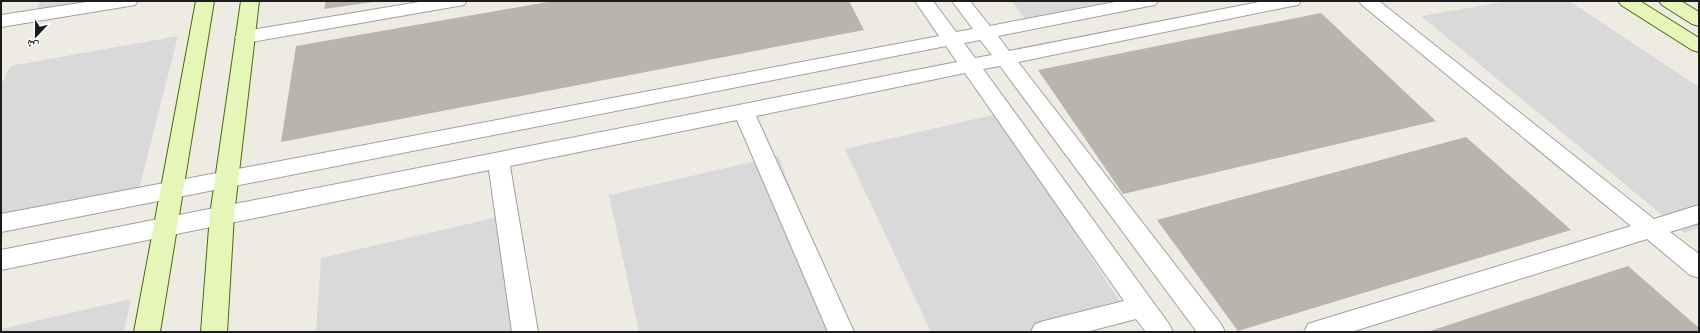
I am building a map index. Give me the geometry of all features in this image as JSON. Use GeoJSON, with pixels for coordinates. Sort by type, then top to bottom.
{"type":"FeatureCollection","features":[{"type":"Feature","properties":{"kind":"main road"},"geometry":{"type":"LineString","coordinates":[[147,332],[205,1]]}},
{"type":"Feature","properties":{"kind":"main road"},"geometry":{"type":"LineString","coordinates":[[214,332],[222,215],[250,1]]}},
{"type":"Feature","properties":{"kind":"main road"},"geometry":{"type":"LineString","coordinates":[[1627,1],[1699,46]]}},
{"type":"Feature","properties":{"kind":"main road"},"geometry":{"type":"LineString","coordinates":[[1668,1],[1699,20]]}},
{"type":"Feature","properties":{"kind":"street"},"geometry":{"type":"LineString","coordinates":[[1,21],[129,1]]}},
{"type":"Feature","properties":{"kind":"street"},"geometry":{"type":"LineString","coordinates":[[245,37],[458,1]]}},
{"type":"Feature","properties":{"kind":"street"},"geometry":{"type":"LineString","coordinates":[[924,1],[1160,332]]}},
{"type":"Feature","properties":{"kind":"street"},"geometry":{"type":"LineString","coordinates":[[961,1],[1212,332]]}},
{"type":"Feature","properties":{"kind":"street"},"geometry":{"type":"LineString","coordinates":[[1,223],[1149,1]]}},
{"type":"Feature","properties":{"kind":"street"},"geometry":{"type":"LineString","coordinates":[[1,260],[1292,1]]}},
{"type":"Feature","properties":{"kind":"street"},"geometry":{"type":"LineString","coordinates":[[1368,1],[1699,268]]}},
{"type":"Feature","properties":{"kind":"street"},"geometry":{"type":"LineString","coordinates":[[744,111],[841,332]]}},
{"type":"Feature","properties":{"kind":"street"},"geometry":{"type":"LineString","coordinates":[[498,160],[525,332]]}},
{"type":"Feature","properties":{"kind":"street"},"geometry":{"type":"LineString","coordinates":[[1317,332],[1699,214]]}},
{"type":"Feature","properties":{"kind":"street"},"geometry":{"type":"LineString","coordinates":[[1044,332],[1142,307]]}},
{"type":"Feature","properties":{"kind":"shaded area"},"geometry":{"type":"Polygon","coordinates":[[[40,1],[112,1],[34,14],[40,1]]]}},
{"type":"Feature","properties":{"kind":"shaded area"},"geometry":{"type":"Polygon","coordinates":[[[1012,1],[1126,1],[1026,20],[1012,1]]]}},
{"type":"Feature","properties":{"kind":"shaded area"},"geometry":{"type":"Polygon","coordinates":[[[1509,1],[1569,1],[1699,87],[1699,228],[1684,233],[1421,16],[1509,1]]]}},
{"type":"Feature","properties":{"kind":"shaded area"},"geometry":{"type":"Polygon","coordinates":[[[178,36],[135,205],[1,233],[1,86],[10,66],[178,36]]]}},
{"type":"Feature","properties":{"kind":"shaded area"},"geometry":{"type":"Polygon","coordinates":[[[997,114],[1132,320],[1089,332],[931,332],[845,149],[997,114]]]}},
{"type":"Feature","properties":{"kind":"shaded area"},"geometry":{"type":"Polygon","coordinates":[[[778,156],[848,332],[639,332],[609,195],[778,156]]]}},
{"type":"Feature","properties":{"kind":"shaded area"},"geometry":{"type":"Polygon","coordinates":[[[511,214],[524,332],[316,332],[321,258],[511,214]]]}},
{"type":"Feature","properties":{"kind":"shaded area"},"geometry":{"type":"Polygon","coordinates":[[[131,299],[124,332],[1,332],[1,329],[131,299]]]}},
{"type":"Feature","properties":{"kind":"building"},"geometry":{"type":"Polygon","coordinates":[[[326,1],[373,1],[373,2],[324,9],[326,1]]]}},
{"type":"Feature","properties":{"kind":"building"},"geometry":{"type":"Polygon","coordinates":[[[553,1],[849,1],[864,30],[281,142],[296,46],[553,1]]]}},
{"type":"Feature","properties":{"kind":"building"},"geometry":{"type":"Polygon","coordinates":[[[1321,13],[1436,121],[1123,194],[1038,70],[1321,13]]]}},
{"type":"Feature","properties":{"kind":"building"},"geometry":{"type":"Polygon","coordinates":[[[1466,137],[1571,230],[1238,331],[1157,220],[1466,137]]]}},
{"type":"Feature","properties":{"kind":"building"},"geometry":{"type":"Polygon","coordinates":[[[1628,266],[1699,328],[1699,332],[1427,332],[1628,266]]]}}]}
